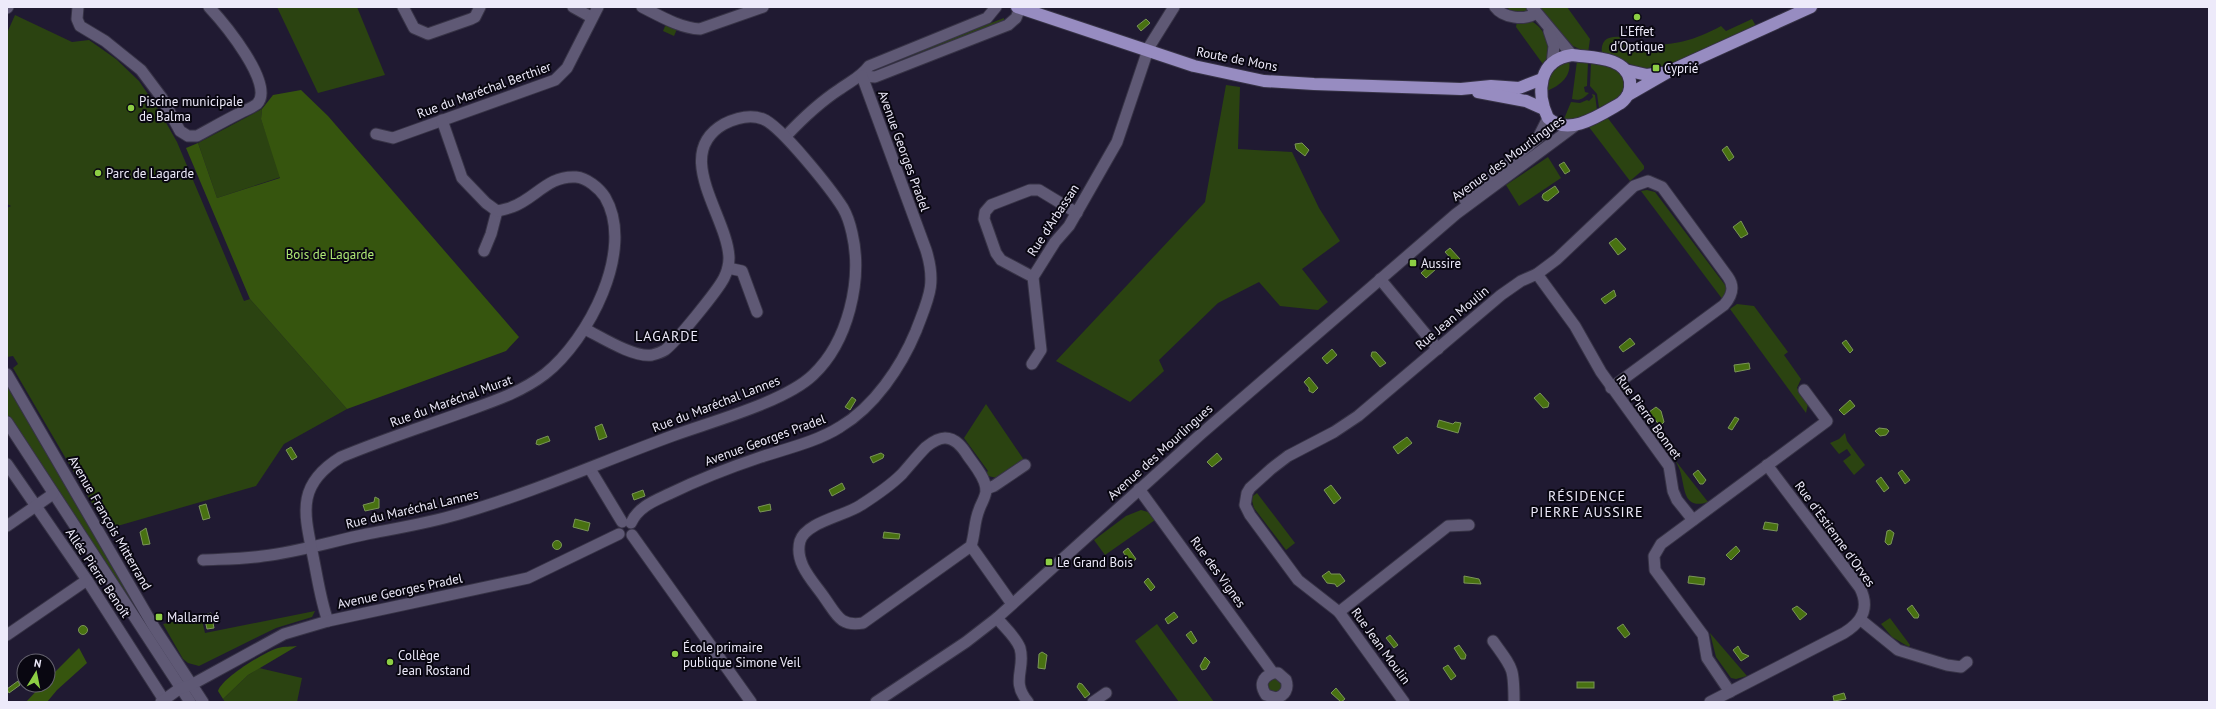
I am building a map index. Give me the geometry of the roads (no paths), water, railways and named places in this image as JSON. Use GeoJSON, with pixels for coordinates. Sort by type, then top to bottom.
{"type":"FeatureCollection","features":[{"type":"Feature","properties":{"kind":"main road"},"geometry":{"type":"LineString","coordinates":[[1668,72],[1647,75],[1625,70],[1615,62],[1572,55],[1560,58],[1552,64],[1542,79],[1540,93],[1546,113],[1558,124],[1576,125],[1616,106],[1628,95],[1668,72],[1811,7]]}},
{"type":"Feature","properties":{"kind":"main road","name":"Route de Mons"},"geometry":{"type":"LineString","coordinates":[[1018,8],[1147,51],[1217,72],[1264,80],[1314,84],[1461,89],[1491,86],[1519,88],[1542,79]]}},
{"type":"Feature","properties":{"kind":"main road"},"geometry":{"type":"LineString","coordinates":[[1625,70],[1630,82],[1628,95]]}},
{"type":"Feature","properties":{"kind":"main road","name":"Route de Mons"},"geometry":{"type":"LineString","coordinates":[[1461,89],[1526,101],[1546,113]]}},
{"type":"Feature","properties":{"kind":"street"},"geometry":{"type":"LineString","coordinates":[[78,7],[76,19],[80,26],[106,41],[141,70],[162,98],[180,131],[188,136],[197,136],[254,106],[261,97],[262,89],[257,76],[232,35],[209,7]]}},
{"type":"Feature","properties":{"kind":"street"},"geometry":{"type":"LineString","coordinates":[[403,7],[414,28],[428,34],[475,17],[480,7]]}},
{"type":"Feature","properties":{"kind":"street"},"geometry":{"type":"LineString","coordinates":[[573,7],[591,17]]}},
{"type":"Feature","properties":{"kind":"street","name":"Rue du Maréchal Berthier"},"geometry":{"type":"LineString","coordinates":[[376,134],[393,138],[555,80],[567,68],[591,17],[598,7]]}},
{"type":"Feature","properties":{"kind":"street"},"geometry":{"type":"LineString","coordinates":[[642,7],[690,29],[700,29],[763,7]]}},
{"type":"Feature","properties":{"kind":"street"},"geometry":{"type":"LineString","coordinates":[[786,136],[806,115],[839,89],[862,76],[869,66],[987,18],[996,7]]}},
{"type":"Feature","properties":{"kind":"street","name":"Rue d'Arbassan"},"geometry":{"type":"LineString","coordinates":[[1032,364],[1041,350],[1033,277],[1055,242],[1070,226],[1117,142],[1147,51],[1160,26],[1174,7]]}},
{"type":"Feature","properties":{"kind":"street"},"geometry":{"type":"LineString","coordinates":[[1495,7],[1504,15],[1512,17],[1532,15],[1534,10],[1572,55]]}},
{"type":"Feature","properties":{"kind":"street"},"geometry":{"type":"LineString","coordinates":[[862,76],[875,77],[1008,25],[1016,18],[1018,8]]}},
{"type":"Feature","properties":{"kind":"street"},"geometry":{"type":"LineString","coordinates":[[1547,27],[1554,46],[1552,64]]}},
{"type":"Feature","properties":{"kind":"street","name":"Avenue Georges Pradel"},"geometry":{"type":"LineString","coordinates":[[162,701],[179,689],[284,634],[328,621],[528,578],[619,534],[618,528],[627,523],[648,505],[688,485],[719,470],[821,436],[839,428],[854,418],[892,375],[911,343],[928,300],[932,281],[932,271],[926,250],[862,76]]}},
{"type":"Feature","properties":{"kind":"street","name":"Avenue des Mourlingues"},"geometry":{"type":"LineString","coordinates":[[1456,214],[1470,194],[1538,138],[1546,113]]}},
{"type":"Feature","properties":{"kind":"street","name":"Rue du Maréchal Lannes"},"geometry":{"type":"LineString","coordinates":[[203,560],[264,556],[456,515],[590,468],[790,392],[814,374],[828,357],[840,337],[850,306],[855,267],[853,235],[843,208],[786,136],[775,125],[762,119],[749,116],[737,118],[712,133],[706,143],[702,156],[702,170],[726,244],[728,268]]}},
{"type":"Feature","properties":{"kind":"street"},"geometry":{"type":"LineString","coordinates":[[442,120],[462,178],[486,203],[497,211],[491,234],[484,251]]}},
{"type":"Feature","properties":{"kind":"street","name":"Avenue des Mourlingues"},"geometry":{"type":"LineString","coordinates":[[876,702],[966,642],[997,618],[1139,489],[1456,214],[1576,125]]}},
{"type":"Feature","properties":{"kind":"street","name":"Rue du Maréchal Murat"},"geometry":{"type":"LineString","coordinates":[[328,621],[305,516],[309,491],[313,482],[330,464],[351,452],[509,396],[522,390],[552,368],[584,329],[610,274],[615,251],[616,227],[611,207],[601,191],[589,181],[577,177],[559,178],[513,207],[497,211]]}},
{"type":"Feature","properties":{"kind":"street","name":"Rue Jean Moulin"},"geometry":{"type":"LineString","coordinates":[[1404,702],[1339,612],[1305,586],[1291,572],[1250,515],[1245,505],[1247,493],[1250,488],[1288,456],[1334,432],[1358,416],[1501,295],[1521,281],[1537,274],[1558,259],[1634,186],[1648,181],[1662,187],[1728,277],[1731,282],[1732,294],[1724,304],[1612,388]]}},
{"type":"Feature","properties":{"kind":"street"},"geometry":{"type":"LineString","coordinates":[[1033,277],[1002,260],[996,253],[984,219],[984,212],[990,205],[1030,190],[1039,190],[1077,213]]}},
{"type":"Feature","properties":{"kind":"street"},"geometry":{"type":"LineString","coordinates":[[584,329],[634,352],[649,356],[658,353],[671,344],[717,289],[728,268],[742,271],[757,312]]}},
{"type":"Feature","properties":{"kind":"street","name":"Rue Pierre Bonnet"},"geometry":{"type":"LineString","coordinates":[[1537,274],[1575,326],[1612,388],[1669,466],[1673,491],[1677,500],[1693,520]]}},
{"type":"Feature","properties":{"kind":"street"},"geometry":{"type":"LineString","coordinates":[[1380,279],[1438,349]]}},
{"type":"Feature","properties":{"kind":"street","name":"Avenue François Mitterrand"},"geometry":{"type":"LineString","coordinates":[[7,374],[154,627],[202,702]]}},
{"type":"Feature","properties":{"kind":"street"},"geometry":{"type":"LineString","coordinates":[[1730,692],[1707,658],[1703,635],[1661,578],[1653,564],[1654,556],[1661,544],[1827,421],[1804,390]]}},
{"type":"Feature","properties":{"kind":"street"},"geometry":{"type":"LineString","coordinates":[[7,422],[179,689],[190,702]]}},
{"type":"Feature","properties":{"kind":"street"},"geometry":{"type":"LineString","coordinates":[[946,438],[955,441],[961,446],[980,473],[986,489],[978,512],[971,546],[863,623],[851,625],[843,621],[836,613],[811,579],[800,561],[798,550],[800,540],[805,532],[817,524],[840,516],[860,506],[879,493],[900,475],[927,447],[936,440],[946,438]]}},
{"type":"Feature","properties":{"kind":"street","name":"Allée Pierre Benoît"},"geometry":{"type":"LineString","coordinates":[[7,464],[87,580],[162,701]]}},
{"type":"Feature","properties":{"kind":"street"},"geometry":{"type":"LineString","coordinates":[[986,489],[994,486],[1025,465]]}},
{"type":"Feature","properties":{"kind":"street","name":"Rue d'Estienne d'Orves"},"geometry":{"type":"LineString","coordinates":[[1767,465],[1860,588],[1864,596],[1865,606],[1861,620]]}},
{"type":"Feature","properties":{"kind":"street"},"geometry":{"type":"LineString","coordinates":[[590,468],[627,523],[634,528],[632,535]]}},
{"type":"Feature","properties":{"kind":"street","name":"Rue des Vignes"},"geometry":{"type":"LineString","coordinates":[[1139,489],[1273,673],[1283,676],[1286,680],[1287,689],[1281,697],[1270,700],[1263,690],[1262,684],[1264,679],[1273,673]]}},
{"type":"Feature","properties":{"kind":"street"},"geometry":{"type":"LineString","coordinates":[[7,526],[53,494]]}},
{"type":"Feature","properties":{"kind":"street"},"geometry":{"type":"LineString","coordinates":[[1339,612],[1448,526],[1469,525]]}},
{"type":"Feature","properties":{"kind":"street"},"geometry":{"type":"LineString","coordinates":[[619,534],[626,537],[632,535]]}},
{"type":"Feature","properties":{"kind":"street"},"geometry":{"type":"LineString","coordinates":[[632,535],[750,701]]}},
{"type":"Feature","properties":{"kind":"street"},"geometry":{"type":"LineString","coordinates":[[971,546],[1012,604]]}},
{"type":"Feature","properties":{"kind":"street"},"geometry":{"type":"LineString","coordinates":[[7,635],[87,580]]}},
{"type":"Feature","properties":{"kind":"street"},"geometry":{"type":"LineString","coordinates":[[997,618],[1020,648],[1021,656],[1018,687],[1028,702]]}},
{"type":"Feature","properties":{"kind":"street"},"geometry":{"type":"LineString","coordinates":[[1710,702],[1844,633],[1861,620],[1883,639],[1905,653],[1956,667],[1967,662]]}},
{"type":"Feature","properties":{"kind":"street"},"geometry":{"type":"LineString","coordinates":[[1494,641],[1511,666],[1514,676],[1514,702]]}},
{"type":"Feature","properties":{"kind":"street"},"geometry":{"type":"LineString","coordinates":[[1094,702],[1106,693]]}},
{"type":"Feature","properties":{"kind":"place","name":"L'Effet d'Optique"},"geometry":{"type":"Point","coordinates":[1637,17]}},
{"type":"Feature","properties":{"kind":"place","name":"Cyprié"},"geometry":{"type":"Point","coordinates":[1656,68]}},
{"type":"Feature","properties":{"kind":"place","name":"Piscine municipale de Balma"},"geometry":{"type":"Point","coordinates":[131,108]}},
{"type":"Feature","properties":{"kind":"place","name":"Parc de Lagarde"},"geometry":{"type":"Point","coordinates":[98,173]}},
{"type":"Feature","properties":{"kind":"place","name":"Aussire"},"geometry":{"type":"Point","coordinates":[1413,263]}},
{"type":"Feature","properties":{"kind":"place","name":"Le Grand Bois"},"geometry":{"type":"Point","coordinates":[1049,562]}},
{"type":"Feature","properties":{"kind":"place","name":"Mallarmé"},"geometry":{"type":"Point","coordinates":[159,617]}},
{"type":"Feature","properties":{"kind":"place","name":"École primaire publique Simone Veil"},"geometry":{"type":"Point","coordinates":[675,654]}},
{"type":"Feature","properties":{"kind":"place","name":"Collège Jean Rostand"},"geometry":{"type":"Point","coordinates":[390,662]}},
{"type":"Feature","properties":{"kind":"district","name":"LAGARDE"},"geometry":{"type":"Point","coordinates":[667,336]}},
{"type":"Feature","properties":{"kind":"district","name":"RÉSIDENCE PIERRE AUSSIRE"},"geometry":{"type":"Point","coordinates":[1587,504]}},
{"type":"Feature","properties":{"kind":"park label","name":"Bois de Lagarde"},"geometry":{"type":"Point","coordinates":[330,254]}}]}
